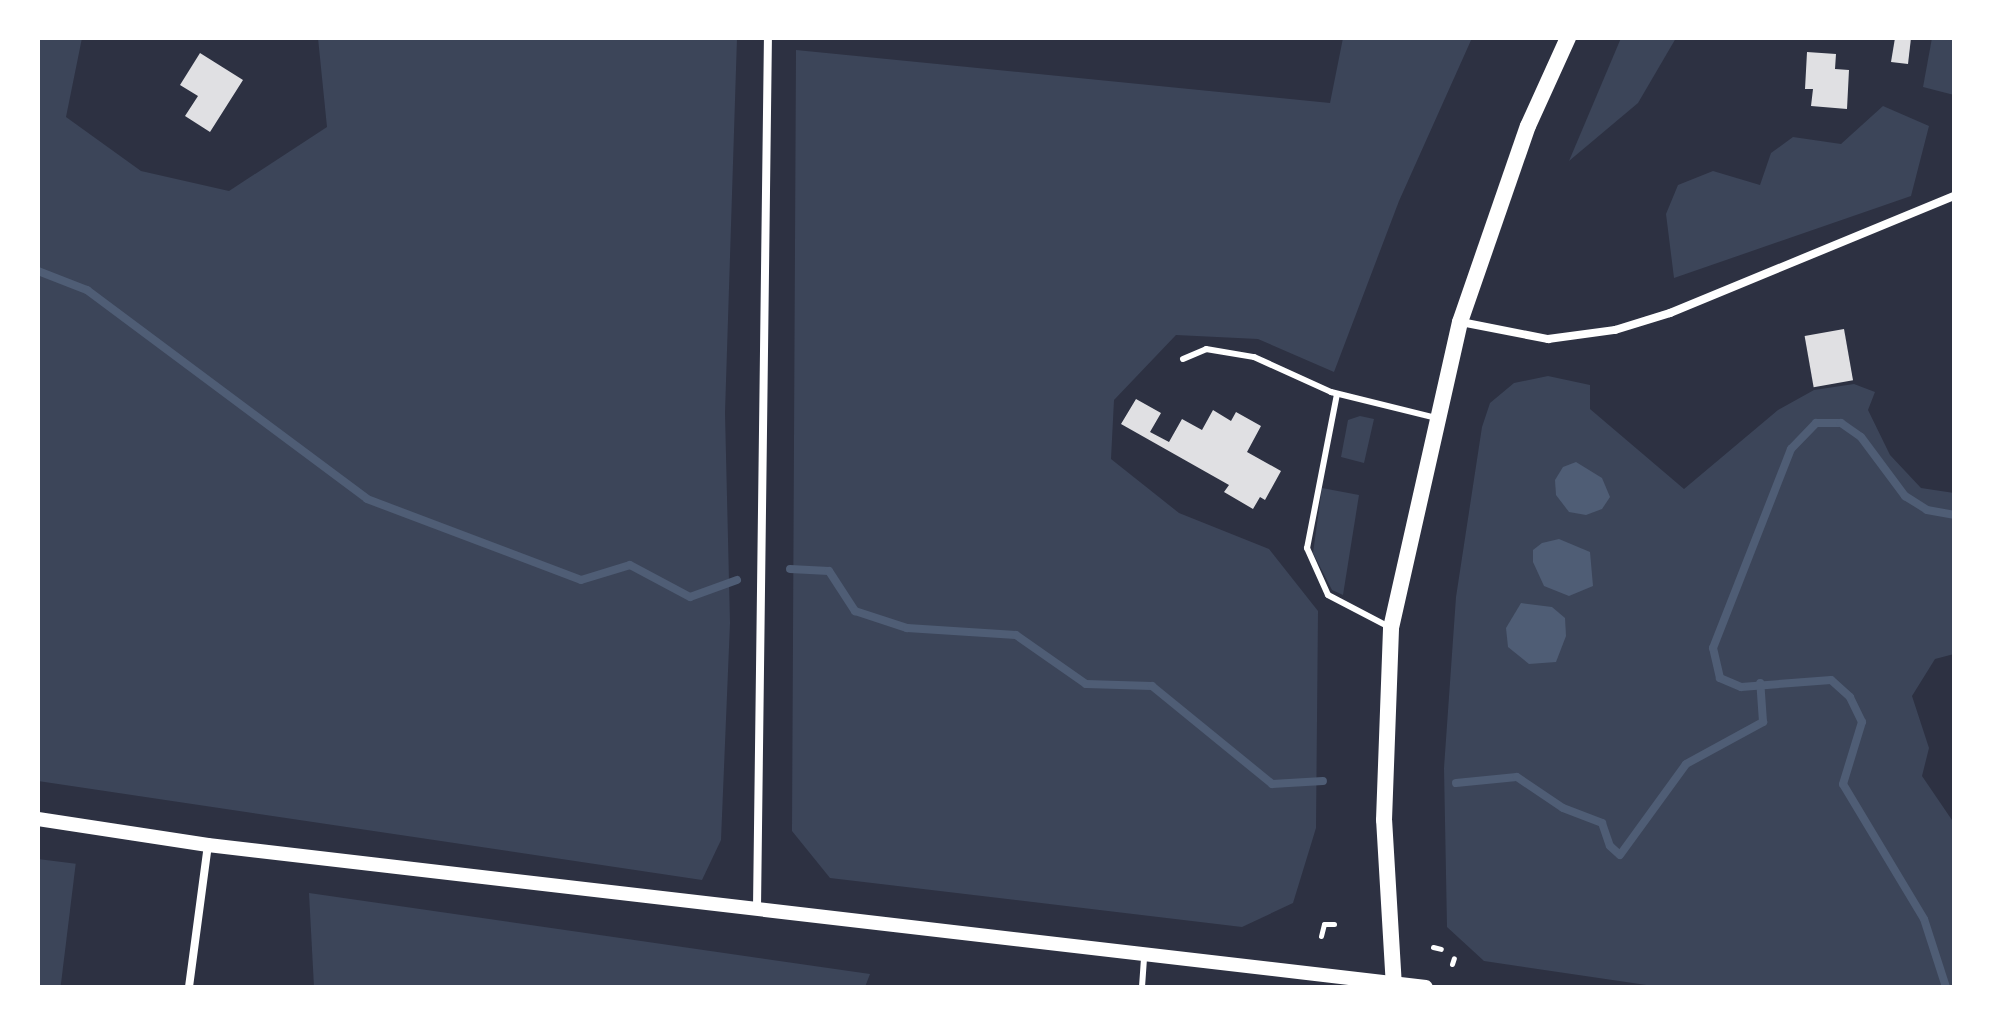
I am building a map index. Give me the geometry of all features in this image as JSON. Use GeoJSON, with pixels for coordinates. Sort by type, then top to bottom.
{"type":"FeatureCollection","features":[{"type":"Feature","properties":{"kind":"main road"},"geometry":{"type":"LineString","coordinates":[[1394,985],[1384,820],[1391,628],[1460,322],[1528,126],[1568,38]]}},
{"type":"Feature","properties":{"kind":"street"},"geometry":{"type":"LineString","coordinates":[[757,908],[768,38]]}},
{"type":"Feature","properties":{"kind":"street"},"geometry":{"type":"LineString","coordinates":[[1460,322],[1548,339],[1615,330],[1670,313],[1954,196]]}},
{"type":"Feature","properties":{"kind":"street"},"geometry":{"type":"LineString","coordinates":[[38,819],[208,845],[1426,987]]}},
{"type":"Feature","properties":{"kind":"street"},"geometry":{"type":"LineString","coordinates":[[189,987],[203,905],[208,845]]}},
{"type":"Feature","properties":{"kind":"lane"},"geometry":{"type":"LineString","coordinates":[[1183,359],[1206,349],[1254,357],[1337,394],[1436,418]]}},
{"type":"Feature","properties":{"kind":"lane"},"geometry":{"type":"LineString","coordinates":[[1337,394],[1307,548],[1328,595],[1391,628]]}},
{"type":"Feature","properties":{"kind":"lane"},"geometry":{"type":"LineString","coordinates":[[1142,987],[1144,955]]}},
{"type":"Feature","properties":{"kind":"path"},"geometry":{"type":"LineString","coordinates":[[1321,936],[1324,924],[1334,924]]}},
{"type":"Feature","properties":{"kind":"path"},"geometry":{"type":"LineString","coordinates":[[1433,947],[1441,949]]}},
{"type":"Feature","properties":{"kind":"shaded area"},"geometry":{"type":"Polygon","coordinates":[[[38,38],[82,38],[66,117],[141,171],[229,191],[327,127],[318,38],[737,38],[725,413],[730,623],[721,840],[702,880],[38,781],[38,38]]]}},
{"type":"Feature","properties":{"kind":"shaded area"},"geometry":{"type":"Polygon","coordinates":[[[1343,38],[1472,38],[1399,201],[1334,372],[1258,339],[1176,335],[1114,400],[1111,459],[1179,513],[1269,549],[1318,611],[1316,828],[1293,903],[1242,927],[830,878],[792,831],[796,50],[1330,103],[1343,38]]]}},
{"type":"Feature","properties":{"kind":"shaded area"},"geometry":{"type":"Polygon","coordinates":[[[1621,38],[1676,38],[1638,103],[1569,161],[1621,38]]]}},
{"type":"Feature","properties":{"kind":"shaded area"},"geometry":{"type":"Polygon","coordinates":[[[1932,38],[1954,38],[1954,95],[1923,87],[1932,38]]]}},
{"type":"Feature","properties":{"kind":"shaded area"},"geometry":{"type":"Polygon","coordinates":[[[1883,106],[1929,126],[1911,196],[1674,278],[1666,214],[1678,185],[1713,171],[1760,185],[1771,153],[1793,137],[1841,144],[1883,106]]]}},
{"type":"Feature","properties":{"kind":"shaded area"},"geometry":{"type":"Polygon","coordinates":[[[1548,376],[1590,385],[1590,409],[1684,489],[1778,410],[1814,390],[1854,384],[1875,392],[1868,410],[1890,455],[1921,488],[1954,493],[1954,654],[1935,659],[1912,696],[1929,748],[1922,776],[1954,823],[1954,987],[1660,987],[1484,961],[1447,927],[1444,768],[1456,597],[1482,427],[1490,403],[1514,383],[1548,376]]]}},
{"type":"Feature","properties":{"kind":"shaded area"},"geometry":{"type":"Polygon","coordinates":[[[1360,416],[1374,419],[1364,463],[1341,457],[1348,420],[1360,416]]]}},
{"type":"Feature","properties":{"kind":"shaded area"},"geometry":{"type":"Polygon","coordinates":[[[1576,462],[1602,478],[1610,497],[1602,509],[1586,515],[1569,512],[1556,495],[1555,480],[1563,467],[1576,462]]]}},
{"type":"Feature","properties":{"kind":"shaded area"},"geometry":{"type":"Polygon","coordinates":[[[1322,488],[1359,495],[1343,595],[1332,590],[1313,553],[1322,488]]]}},
{"type":"Feature","properties":{"kind":"shaded area"},"geometry":{"type":"Polygon","coordinates":[[[1559,539],[1590,552],[1593,586],[1569,596],[1544,586],[1533,562],[1533,550],[1542,543],[1559,539]]]}},
{"type":"Feature","properties":{"kind":"shaded area"},"geometry":{"type":"Polygon","coordinates":[[[1521,603],[1552,607],[1565,618],[1566,636],[1556,662],[1529,664],[1508,647],[1506,628],[1521,603]]]}},
{"type":"Feature","properties":{"kind":"shaded area"},"geometry":{"type":"Polygon","coordinates":[[[38,859],[76,864],[61,987],[38,987],[38,859]]]}},
{"type":"Feature","properties":{"kind":"shaded area"},"geometry":{"type":"Polygon","coordinates":[[[309,893],[870,974],[865,987],[314,987],[309,893]]]}},
{"type":"Feature","properties":{"kind":"building"},"geometry":{"type":"Polygon","coordinates":[[[1895,38],[1911,38],[1908,64],[1891,62],[1895,38]]]}},
{"type":"Feature","properties":{"kind":"building"},"geometry":{"type":"Polygon","coordinates":[[[1807,52],[1836,54],[1835,69],[1849,70],[1847,109],[1811,106],[1813,89],[1805,89],[1807,52]]]}},
{"type":"Feature","properties":{"kind":"building"},"geometry":{"type":"Polygon","coordinates":[[[200,53],[243,80],[210,132],[185,116],[198,96],[180,85],[200,53]]]}},
{"type":"Feature","properties":{"kind":"building"},"geometry":{"type":"Polygon","coordinates":[[[1844,329],[1853,380],[1814,387],[1805,336],[1844,329]]]}},
{"type":"Feature","properties":{"kind":"building"},"geometry":{"type":"Polygon","coordinates":[[[1136,399],[1161,413],[1150,432],[1169,442],[1182,419],[1202,430],[1213,410],[1231,421],[1236,412],[1261,426],[1247,452],[1281,471],[1265,500],[1260,497],[1253,509],[1224,492],[1229,485],[1121,424],[1136,399]]]}},
{"type":"Feature","properties":{"kind":"waterway"},"geometry":{"type":"LineString","coordinates":[[38,271],[87,290],[367,499],[581,580],[630,565],[690,597],[737,580]]}},
{"type":"Feature","properties":{"kind":"waterway"},"geometry":{"type":"LineString","coordinates":[[1946,987],[1924,919],[1843,784],[1862,722],[1850,697],[1831,680],[1741,687],[1720,678],[1713,648],[1791,449],[1816,423],[1841,423],[1861,437],[1905,496],[1927,510],[1954,515]]}},
{"type":"Feature","properties":{"kind":"waterway"},"geometry":{"type":"LineString","coordinates":[[790,569],[829,571],[855,611],[907,628],[1016,635],[1086,684],[1152,686],[1272,784],[1323,781]]}},
{"type":"Feature","properties":{"kind":"waterway"},"geometry":{"type":"LineString","coordinates":[[1456,783],[1517,777],[1563,808],[1602,823],[1610,846],[1620,855],[1686,764],[1763,722],[1760,683]]}}]}
